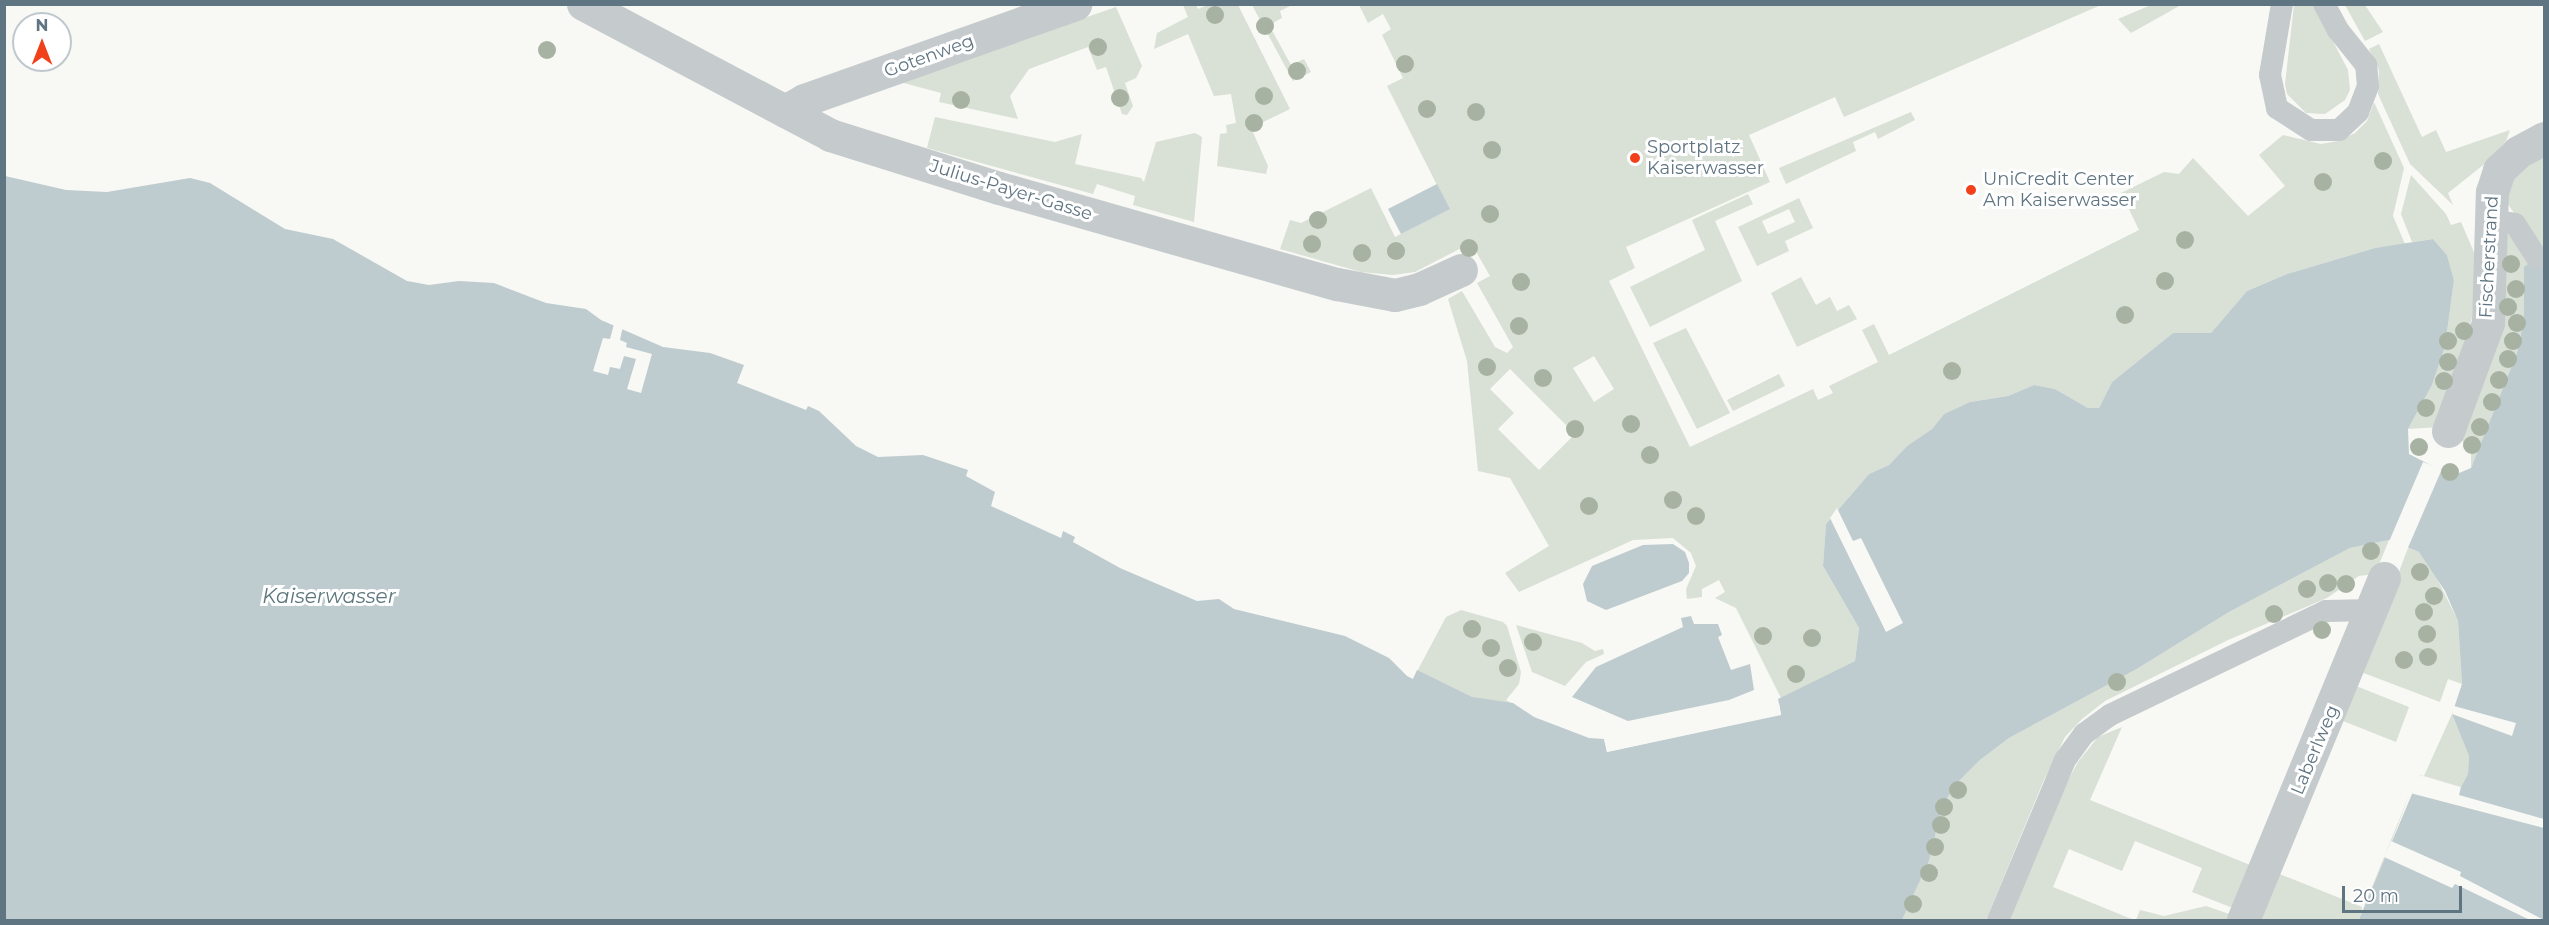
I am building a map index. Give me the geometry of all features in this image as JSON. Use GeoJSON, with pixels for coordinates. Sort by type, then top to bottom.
{"type":"FeatureCollection","features":[{"type":"Feature","properties":{"kind":"street","name":"Julius-Payer-Gasse"},"geometry":{"type":"LineString","coordinates":[[583,4],[830,135],[1337,284],[1395,295],[1419,290],[1461,270]]}},
{"type":"Feature","properties":{"kind":"street","name":"Gotenweg"},"geometry":{"type":"LineString","coordinates":[[785,111],[804,100],[1075,4]]}},
{"type":"Feature","properties":{"kind":"street","name":"Fischerstrand"},"geometry":{"type":"LineString","coordinates":[[2448,431],[2488,323],[2492,192],[2499,170],[2518,152],[2544,138]]}},
{"type":"Feature","properties":{"kind":"street","name":"Laberlweg"},"geometry":{"type":"LineString","coordinates":[[2243,921],[2374,610],[2384,578]]}},
{"type":"Feature","properties":{"kind":"lane"},"geometry":{"type":"LineString","coordinates":[[2282,4],[2270,75],[2277,108],[2312,130],[2339,130],[2358,112],[2368,86],[2366,65],[2338,30],[2324,4]]}},
{"type":"Feature","properties":{"kind":"lane"},"geometry":{"type":"LineString","coordinates":[[2491,220],[2515,224],[2536,258]]}},
{"type":"Feature","properties":{"kind":"lane"},"geometry":{"type":"LineString","coordinates":[[1998,921],[2065,760],[2084,734],[2110,716],[2326,611],[2374,610]]}},
{"type":"Feature","properties":{"kind":"shaded area"},"geometry":{"type":"Polygon","coordinates":[[[1183,5],[1196,5],[1198,9],[1208,5],[1238,5],[1290,109],[1251,128],[1268,166],[1266,174],[1217,166],[1220,134],[1227,133],[1226,125],[1236,123],[1231,94],[1214,96],[1188,34],[1154,49],[1157,33],[1188,17],[1183,5]]]}},
{"type":"Feature","properties":{"kind":"shaded area"},"geometry":{"type":"Polygon","coordinates":[[[1252,5],[1292,5],[1280,11],[1282,18],[1269,25],[1291,65],[1304,59],[1311,72],[1293,81],[1252,5]]]}},
{"type":"Feature","properties":{"kind":"shaded area"},"geometry":{"type":"Polygon","coordinates":[[[1359,5],[2101,5],[1844,117],[1835,97],[1749,135],[1770,182],[1626,247],[1635,268],[1609,281],[1690,447],[1813,389],[1818,400],[1833,393],[1829,386],[1878,362],[1862,330],[1874,324],[1889,355],[2139,230],[2121,193],[2164,172],[2179,174],[2193,158],[2248,216],[2285,186],[2259,155],[2283,135],[2321,144],[2338,141],[2355,133],[2367,121],[2374,102],[2404,168],[2393,216],[2405,244],[2375,248],[2287,274],[2247,291],[2211,333],[2173,333],[2112,382],[2099,408],[2088,408],[2055,389],[2034,385],[2008,396],[1970,402],[1944,414],[1932,429],[1907,446],[1889,465],[1869,474],[1826,524],[1823,566],[1859,628],[1855,661],[1781,698],[1736,608],[1715,598],[1725,592],[1719,580],[1702,589],[1702,597],[1687,599],[1686,589],[1696,566],[1691,553],[1673,538],[1633,540],[1519,592],[1505,573],[1549,546],[1510,478],[1478,471],[1467,361],[1448,299],[1462,291],[1495,347],[1507,353],[1513,347],[1477,283],[1490,276],[1471,243],[1415,272],[1393,275],[1361,272],[1280,249],[1290,220],[1301,223],[1371,188],[1395,237],[1449,209],[1387,86],[1403,78],[1382,35],[1391,29],[1383,14],[1368,23],[1359,5]],[[1594,356],[1573,368],[1594,402],[1614,389],[1594,356]],[[1510,369],[1490,389],[1514,413],[1498,429],[1539,470],[1575,434],[1510,369]]]}},
{"type":"Feature","properties":{"kind":"shaded area"},"geometry":{"type":"Polygon","coordinates":[[[2151,5],[2181,5],[2131,33],[2118,19],[2151,5]]]}},
{"type":"Feature","properties":{"kind":"shaded area"},"geometry":{"type":"Polygon","coordinates":[[[2294,5],[2314,5],[2348,70],[2350,90],[2345,100],[2325,114],[2306,113],[2287,94],[2285,84],[2294,5]]]}},
{"type":"Feature","properties":{"kind":"shaded area"},"geometry":{"type":"Polygon","coordinates":[[[2345,5],[2365,5],[2383,32],[2365,41],[2345,5]]]}},
{"type":"Feature","properties":{"kind":"shaded area"},"geometry":{"type":"Polygon","coordinates":[[[1116,7],[1142,66],[1136,78],[1125,83],[1133,106],[1127,115],[1122,114],[1106,67],[1097,70],[1088,47],[1029,69],[1010,96],[1018,119],[939,102],[941,93],[900,82],[1116,7]]]}},
{"type":"Feature","properties":{"kind":"shaded area"},"geometry":{"type":"Polygon","coordinates":[[[2379,44],[2422,137],[2436,130],[2446,152],[2510,130],[2506,141],[2487,162],[2448,193],[2453,205],[2410,164],[2378,94],[2379,70],[2369,49],[2379,44]]]}},
{"type":"Feature","properties":{"kind":"shaded area"},"geometry":{"type":"Polygon","coordinates":[[[1911,112],[1915,120],[1878,139],[1875,132],[1853,142],[1856,151],[1786,184],[1779,168],[1911,112]]]}},
{"type":"Feature","properties":{"kind":"shaded area"},"geometry":{"type":"Polygon","coordinates":[[[935,117],[1055,142],[1082,134],[1075,164],[1141,178],[1144,182],[1156,142],[1195,133],[1202,137],[1194,222],[1133,205],[1135,196],[1097,184],[1093,194],[927,148],[935,117]]]}},
{"type":"Feature","properties":{"kind":"shaded area"},"geometry":{"type":"Polygon","coordinates":[[[2544,152],[2543,254],[2505,200],[2514,168],[2544,152]]]}},
{"type":"Feature","properties":{"kind":"shaded area"},"geometry":{"type":"Polygon","coordinates":[[[2411,175],[2446,214],[2451,225],[2461,222],[2476,257],[2472,318],[2438,427],[2408,429],[2432,385],[2445,347],[2454,280],[2447,255],[2433,239],[2412,242],[2401,214],[2411,175]]]}},
{"type":"Feature","properties":{"kind":"shaded area"},"geometry":{"type":"Polygon","coordinates":[[[1748,194],[1753,204],[1715,221],[1742,281],[1650,327],[1630,287],[1705,250],[1692,220],[1748,194]]]}},
{"type":"Feature","properties":{"kind":"shaded area"},"geometry":{"type":"Polygon","coordinates":[[[1799,198],[1813,228],[1785,241],[1789,251],[1757,266],[1738,227],[1799,198]],[[1789,209],[1762,221],[1768,234],[1795,222],[1789,209]]]}},
{"type":"Feature","properties":{"kind":"shaded area"},"geometry":{"type":"Polygon","coordinates":[[[2505,230],[2531,263],[2524,268],[2524,319],[2517,353],[2471,468],[2471,451],[2457,435],[2505,230]]]}},
{"type":"Feature","properties":{"kind":"shaded area"},"geometry":{"type":"Polygon","coordinates":[[[1801,277],[1816,305],[1830,297],[1837,311],[1849,305],[1857,319],[1797,347],[1771,293],[1801,277]]]}},
{"type":"Feature","properties":{"kind":"shaded area"},"geometry":{"type":"Polygon","coordinates":[[[1686,328],[1730,413],[1697,429],[1653,343],[1686,328]]]}},
{"type":"Feature","properties":{"kind":"shaded area"},"geometry":{"type":"Polygon","coordinates":[[[1779,374],[1785,386],[1733,411],[1727,400],[1779,374]]]}},
{"type":"Feature","properties":{"kind":"shaded area"},"geometry":{"type":"Polygon","coordinates":[[[2389,540],[2375,574],[2359,576],[2327,598],[2228,640],[2105,701],[2082,719],[2065,737],[2043,782],[1986,920],[1902,920],[1929,861],[1942,807],[1955,785],[1980,760],[2009,738],[2135,670],[2229,612],[2350,548],[2389,540]]]}},
{"type":"Feature","properties":{"kind":"shaded area"},"geometry":{"type":"Polygon","coordinates":[[[2408,548],[2419,552],[2431,566],[2458,621],[2462,684],[2448,679],[2440,702],[2361,672],[2408,548]]]}},
{"type":"Feature","properties":{"kind":"shaded area"},"geometry":{"type":"Polygon","coordinates":[[[1461,610],[1503,622],[1507,626],[1521,672],[1519,684],[1506,700],[1534,717],[1413,679],[1446,617],[1461,610]]]}},
{"type":"Feature","properties":{"kind":"shaded area"},"geometry":{"type":"Polygon","coordinates":[[[1516,625],[1582,643],[1595,651],[1603,649],[1604,654],[1586,662],[1565,686],[1532,672],[1516,625]]]}},
{"type":"Feature","properties":{"kind":"shaded area"},"geometry":{"type":"Polygon","coordinates":[[[2356,686],[2409,707],[2396,742],[2343,721],[2356,686]]]}},
{"type":"Feature","properties":{"kind":"shaded area"},"geometry":{"type":"Polygon","coordinates":[[[2452,714],[2469,756],[2468,774],[2461,787],[2424,776],[2452,714]]]}},
{"type":"Feature","properties":{"kind":"shaded area"},"geometry":{"type":"Polygon","coordinates":[[[2122,727],[2090,800],[2255,867],[2238,910],[2192,892],[2202,868],[2135,841],[2122,871],[2069,849],[2053,887],[2134,920],[2008,920],[2055,804],[2078,762],[2098,737],[2122,727]]]}},
{"type":"Feature","properties":{"kind":"shaded area"},"geometry":{"type":"Polygon","coordinates":[[[2410,793],[2362,920],[2257,920],[2277,873],[2362,907],[2361,914],[2410,793]]]}},
{"type":"Feature","properties":{"kind":"shaded area"},"geometry":{"type":"Polygon","coordinates":[[[2206,906],[2235,916],[2233,920],[2136,920],[2140,910],[2164,916],[2206,906]]]}},
{"type":"Feature","properties":{"kind":"water","name":"Kaiserwasser"},"geometry":{"type":"Polygon","coordinates":[[[5,176],[66,190],[107,192],[190,178],[210,183],[285,229],[333,239],[407,281],[429,285],[459,281],[494,283],[546,303],[586,309],[601,320],[663,347],[710,353],[744,365],[737,383],[806,410],[808,406],[819,411],[856,446],[878,457],[923,455],[968,470],[966,476],[995,492],[991,506],[1061,538],[1063,531],[1075,537],[1073,542],[1120,568],[1197,601],[1219,599],[1234,609],[1345,636],[1389,658],[1413,679],[1417,670],[1472,697],[1513,703],[1534,717],[1589,738],[1604,739],[1607,752],[1781,714],[1778,699],[1855,661],[1859,628],[1823,566],[1826,524],[1869,474],[1889,465],[1907,446],[1932,429],[1944,414],[1970,402],[2008,396],[2034,385],[2055,389],[2088,408],[2099,408],[2112,382],[2173,333],[2211,333],[2247,291],[2287,274],[2375,248],[2433,239],[2447,255],[2454,280],[2445,347],[2432,385],[2408,429],[2409,454],[2452,476],[2471,468],[2517,353],[2524,319],[2524,267],[2544,253],[2544,920],[2359,920],[2420,775],[2461,787],[2468,774],[2469,756],[2452,714],[2462,684],[2458,621],[2445,591],[2419,552],[2389,540],[2350,548],[2229,612],[2135,670],[2009,738],[1980,760],[1955,785],[1942,807],[1929,861],[1902,920],[5,920],[5,176]]]}},
{"type":"Feature","properties":{"kind":"water"},"geometry":{"type":"Polygon","coordinates":[[[1437,184],[1450,209],[1401,234],[1388,209],[1437,184]]]}},
{"type":"Feature","properties":{"kind":"water"},"geometry":{"type":"Polygon","coordinates":[[[1673,544],[1685,552],[1689,563],[1689,573],[1682,581],[1606,610],[1587,601],[1583,584],[1592,566],[1643,545],[1673,544]]]}},
{"type":"Feature","properties":{"kind":"water"},"geometry":{"type":"Polygon","coordinates":[[[1691,616],[1694,624],[1718,624],[1722,635],[1718,637],[1731,670],[1750,664],[1754,690],[1729,700],[1628,721],[1572,697],[1596,667],[1683,627],[1681,618],[1691,616]]]}},
{"type":"Feature","properties":{"kind":"pier"},"geometry":{"type":"Polygon","coordinates":[[[614,324],[623,326],[620,340],[627,343],[626,347],[652,354],[641,393],[627,389],[636,359],[624,356],[620,369],[610,367],[608,375],[593,371],[603,338],[610,339],[614,324]]]}},
{"type":"Feature","properties":{"kind":"pier"},"geometry":{"type":"Polygon","coordinates":[[[2423,462],[2442,469],[2407,550],[2388,544],[2423,462]]]}},
{"type":"Feature","properties":{"kind":"pier"},"geometry":{"type":"Polygon","coordinates":[[[1837,508],[1853,541],[1861,538],[1903,623],[1886,632],[1830,518],[1837,508]]]}},
{"type":"Feature","properties":{"kind":"pier"},"geometry":{"type":"Polygon","coordinates":[[[1779,703],[1781,715],[1607,752],[1604,739],[1609,748],[1778,712],[1779,703]]]}},
{"type":"Feature","properties":{"kind":"pier"},"geometry":{"type":"Polygon","coordinates":[[[2454,706],[2516,723],[2512,736],[2452,714],[2454,706]]]}},
{"type":"Feature","properties":{"kind":"pier"},"geometry":{"type":"Polygon","coordinates":[[[2420,775],[2461,787],[2459,795],[2544,819],[2544,828],[2410,793],[2420,775]]]}},
{"type":"Feature","properties":{"kind":"pier"},"geometry":{"type":"Polygon","coordinates":[[[2391,841],[2461,872],[2460,876],[2544,920],[2530,920],[2455,884],[2452,888],[2384,857],[2391,841]]]}},
{"type":"Feature","properties":{"kind":"place","name":"Sportplatz Kaiserwasser"},"geometry":{"type":"Point","coordinates":[1635,158]}},
{"type":"Feature","properties":{"kind":"place","name":"UniCredit Center Am Kaiserwasser"},"geometry":{"type":"Point","coordinates":[1971,190]}}]}
